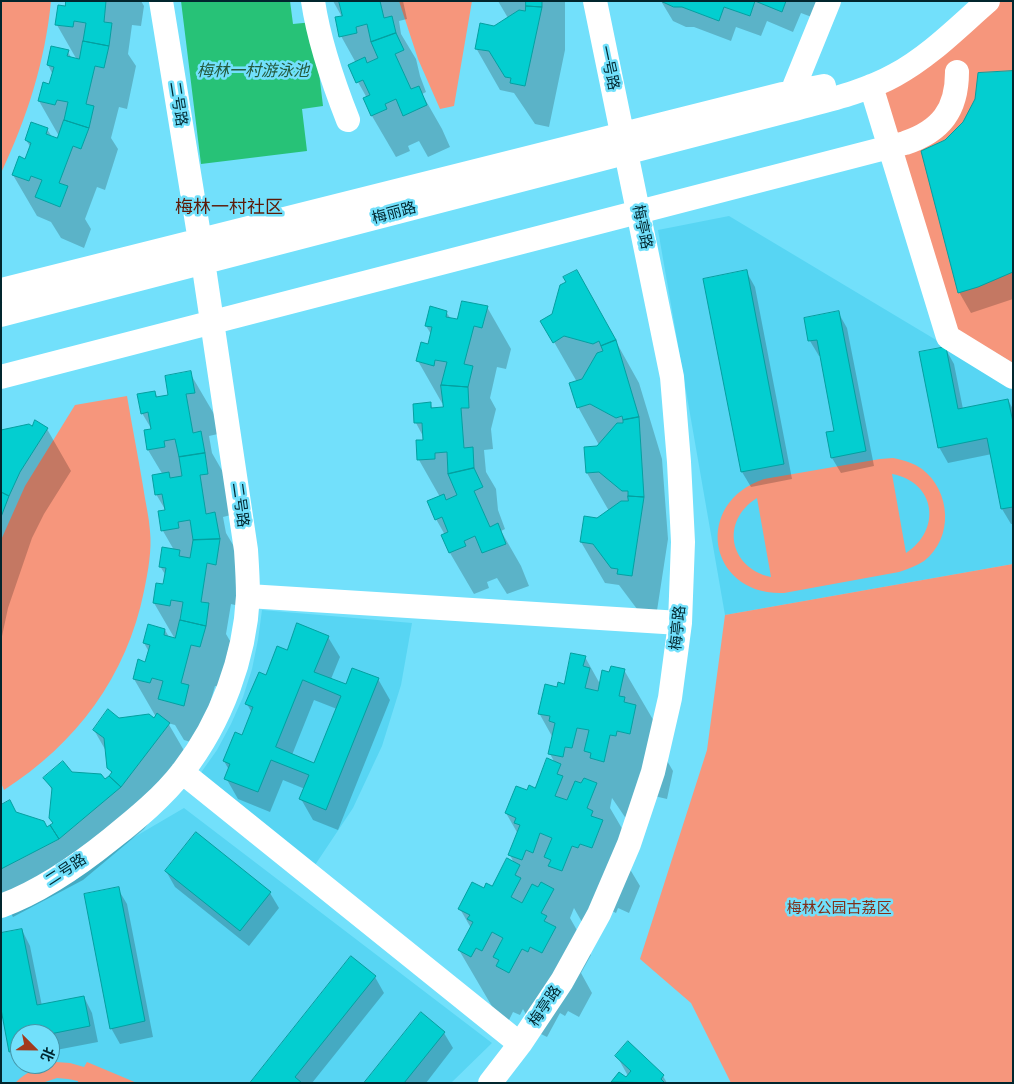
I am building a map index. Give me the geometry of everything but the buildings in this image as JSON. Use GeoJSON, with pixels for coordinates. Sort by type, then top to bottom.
{"type":"FeatureCollection","features":[{"type":"Feature","properties":{"kind":"street","name":"二号路"},"geometry":{"type":"LineString","coordinates":[[1,906],[24,898],[95,852],[144,812],[182,772],[209,732],[229,689],[242,643],[248,596],[246,550],[202,252],[161,1]]}},
{"type":"Feature","properties":{"kind":"street"},"geometry":{"type":"LineString","coordinates":[[313,1],[323,48],[334,85],[348,120]]}},
{"type":"Feature","properties":{"kind":"street","name":"一号路"},"geometry":{"type":"LineString","coordinates":[[595,1],[624,144]]}},
{"type":"Feature","properties":{"kind":"street"},"geometry":{"type":"LineString","coordinates":[[787,99],[829,1]]}},
{"type":"Feature","properties":{"kind":"street"},"geometry":{"type":"LineString","coordinates":[[787,99],[855,79],[886,65],[918,43],[968,1]]}},
{"type":"Feature","properties":{"kind":"street"},"geometry":{"type":"LineString","coordinates":[[787,99],[871,86],[894,76],[919,60],[988,1]]}},
{"type":"Feature","properties":{"kind":"street"},"geometry":{"type":"LineString","coordinates":[[1,377],[920,138],[934,130],[945,118],[953,104],[957,88],[957,72]]}},
{"type":"Feature","properties":{"kind":"street"},"geometry":{"type":"LineString","coordinates":[[871,86],[948,337],[1013,376]]}},
{"type":"Feature","properties":{"kind":"street","name":"梅丽路"},"geometry":{"type":"LineString","coordinates":[[1,316],[202,252],[624,144],[787,99]]}},
{"type":"Feature","properties":{"kind":"street","name":"梅亭路"},"geometry":{"type":"LineString","coordinates":[[490,1083],[520,1044],[562,981],[599,914],[629,844],[653,772],[670,698],[680,623],[683,542],[672,377],[624,144]]}},
{"type":"Feature","properties":{"kind":"street","name":"梅丽路"},"geometry":{"type":"LineString","coordinates":[[1,290],[202,252]]}},
{"type":"Feature","properties":{"kind":"street"},"geometry":{"type":"LineString","coordinates":[[248,596],[680,623]]}},
{"type":"Feature","properties":{"kind":"street"},"geometry":{"type":"LineString","coordinates":[[182,772],[520,1044]]}},
{"type":"Feature","properties":{"kind":"shaded area"},"geometry":{"type":"Polygon","coordinates":[[[729,216],[1013,386],[1013,564],[725,615],[658,230],[729,216]]]}},
{"type":"Feature","properties":{"kind":"shaded area"},"geometry":{"type":"Polygon","coordinates":[[[262,610],[412,623],[401,685],[382,746],[353,808],[315,865],[200,774],[217,750],[243,697],[252,669],[262,610]]]}},
{"type":"Feature","properties":{"kind":"shaded area"},"geometry":{"type":"Polygon","coordinates":[[[184,808],[492,1043],[451,1083],[1,1083],[1,915],[184,808]]]}},
{"type":"Feature","properties":{"kind":"green space"},"geometry":{"type":"Polygon","coordinates":[[[1,1],[51,1],[44,46],[34,89],[19,132],[1,173],[1,1]]]}},
{"type":"Feature","properties":{"kind":"green space"},"geometry":{"type":"Polygon","coordinates":[[[399,1],[472,1],[454,106],[440,109],[418,59],[399,1]]]}},
{"type":"Feature","properties":{"kind":"green space"},"geometry":{"type":"Polygon","coordinates":[[[999,1],[1013,1],[1013,363],[954,328],[882,95],[999,1]]]}},
{"type":"Feature","properties":{"kind":"green space"},"geometry":{"type":"Polygon","coordinates":[[[127,396],[148,514],[150,538],[147,576],[136,622],[125,651],[95,705],[54,751],[30,772],[4,790],[1,783],[1,540],[25,486],[75,405],[127,396]]]}},
{"type":"Feature","properties":{"kind":"green space"},"geometry":{"type":"Polygon","coordinates":[[[893,458],[916,465],[932,478],[939,489],[945,515],[944,528],[934,551],[924,561],[899,572],[784,593],[758,590],[739,580],[725,565],[718,546],[719,526],[726,507],[741,491],[764,479],[893,458]],[[892,474],[906,553],[918,543],[925,532],[929,520],[929,508],[925,496],[918,486],[907,479],[892,474]],[[757,498],[745,508],[738,519],[734,531],[734,543],[738,554],[746,564],[757,572],[771,577],[757,498]]]}},
{"type":"Feature","properties":{"kind":"green space","name":"梅林公园古荔区"},"geometry":{"type":"Polygon","coordinates":[[[1013,564],[1013,1083],[731,1083],[691,1003],[640,959],[707,750],[725,615],[1013,564]]]}},
{"type":"Feature","properties":{"kind":"green space"},"geometry":{"type":"Polygon","coordinates":[[[60,1062],[84,1067],[87,1062],[137,1083],[78,1083],[78,1081],[57,1078],[42,1083],[15,1083],[24,1075],[60,1074],[60,1062]]]}},
{"type":"Feature","properties":{"kind":"water","name":"梅林一村游泳池"},"geometry":{"type":"Polygon","coordinates":[[[181,1],[290,1],[293,24],[313,22],[323,106],[302,109],[307,151],[201,164],[181,1]]]}},
{"type":"Feature","properties":{"kind":"district","name":"梅林一村社区"},"geometry":{"type":"Point","coordinates":[229,208]}}]}
